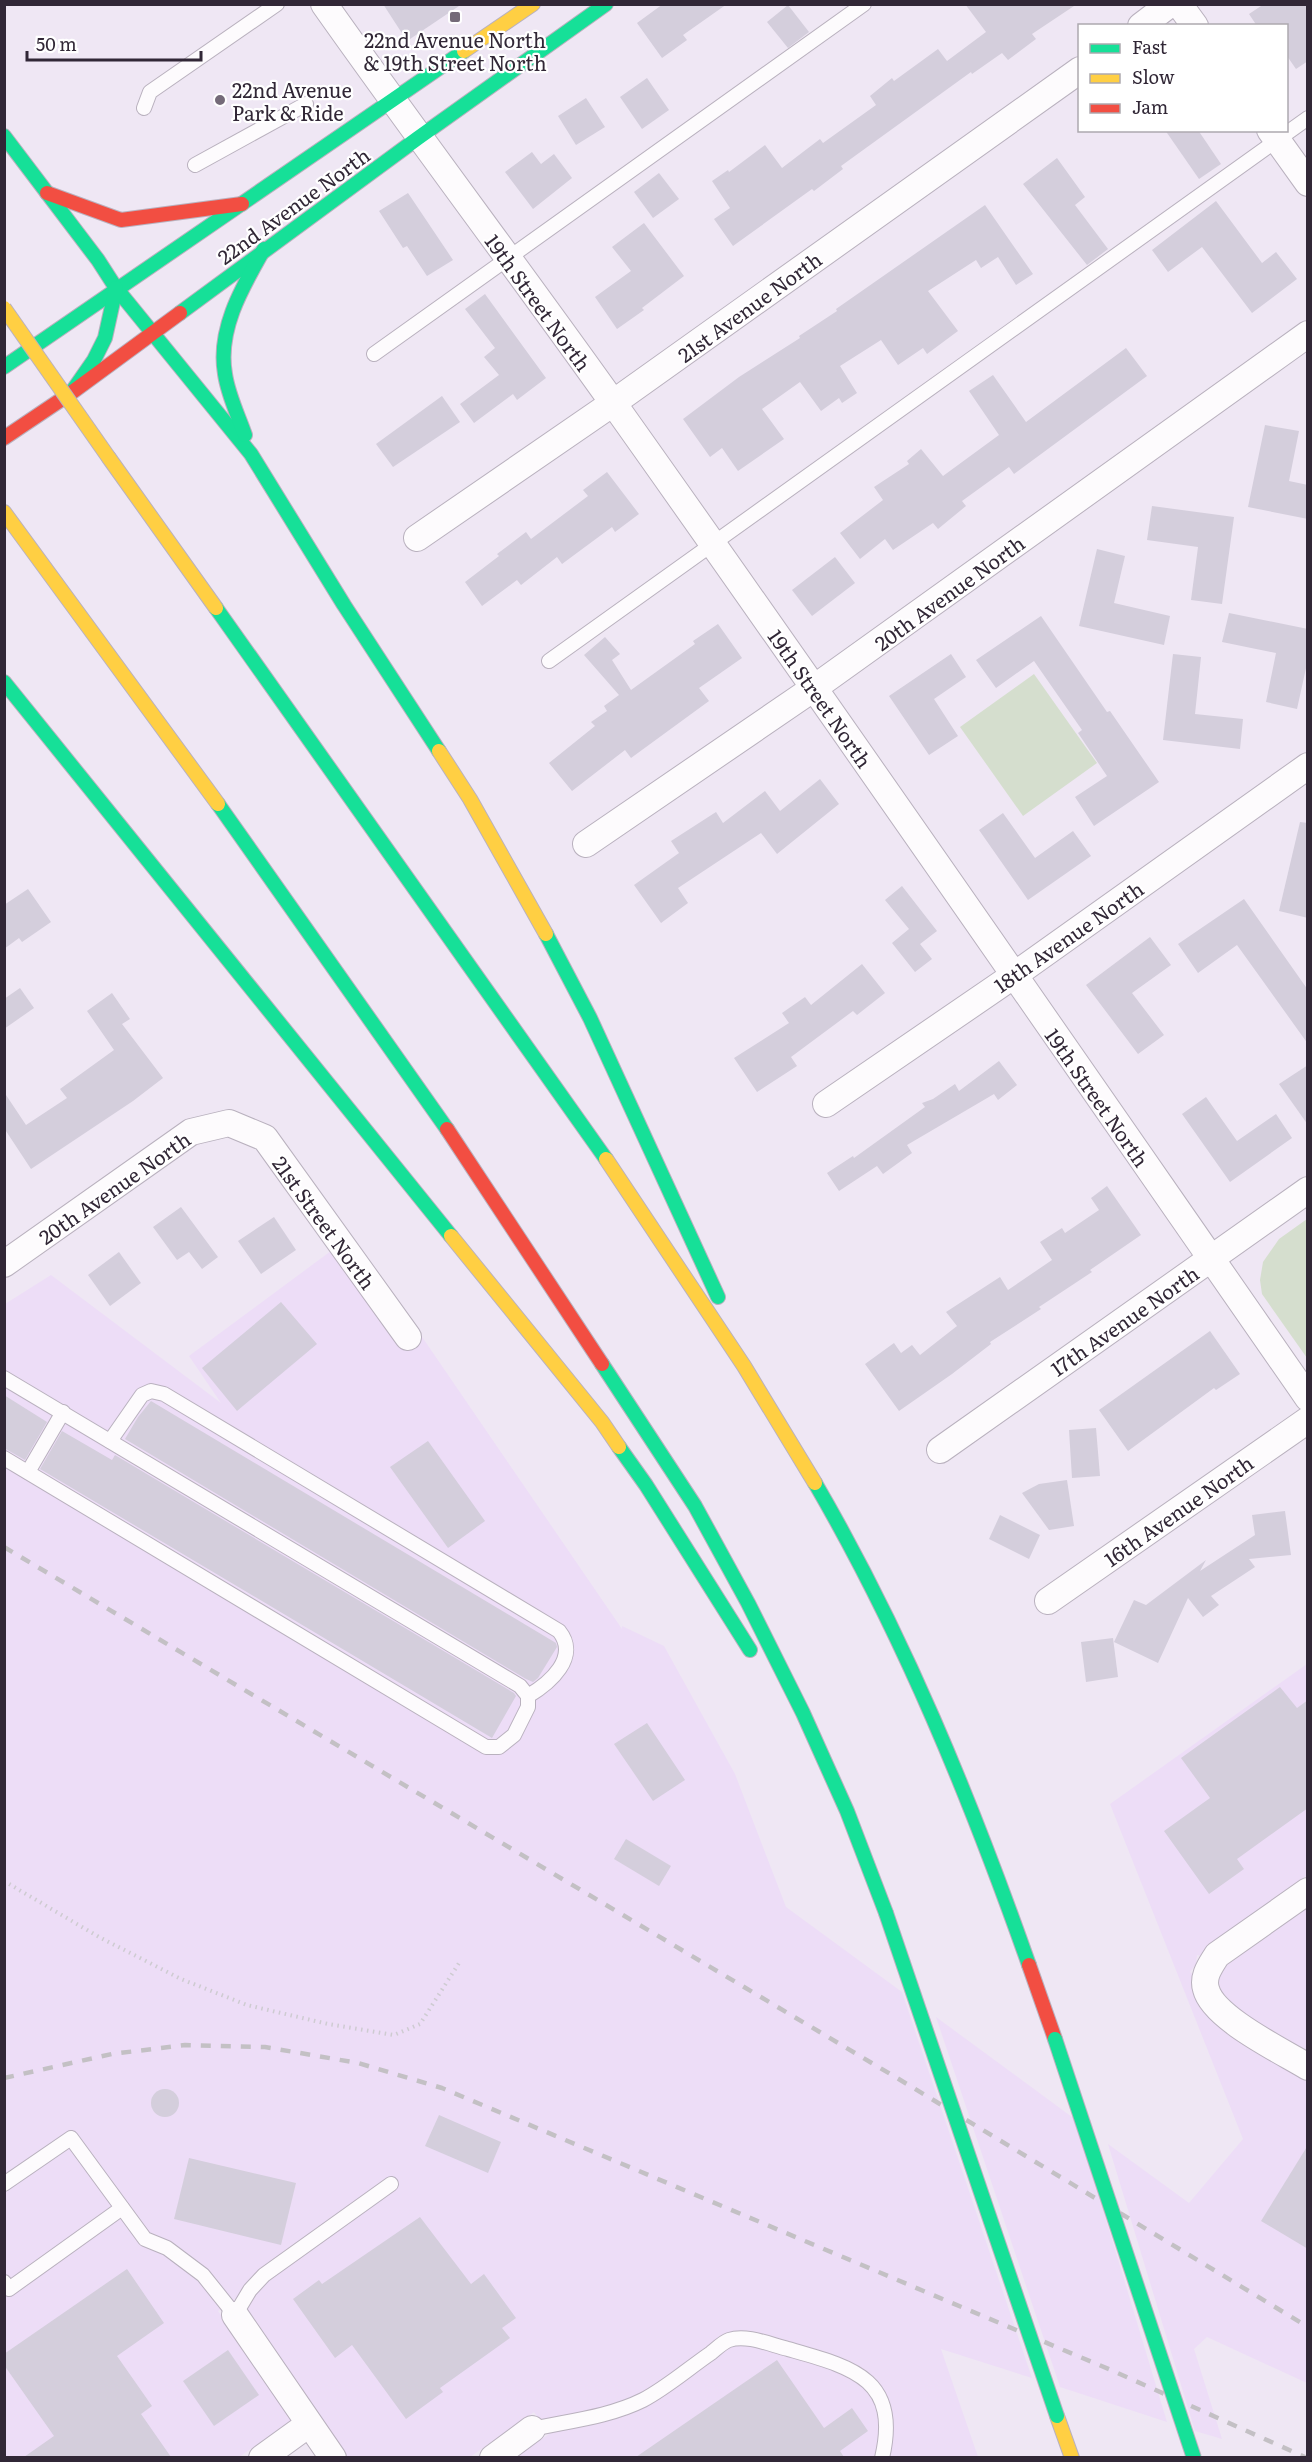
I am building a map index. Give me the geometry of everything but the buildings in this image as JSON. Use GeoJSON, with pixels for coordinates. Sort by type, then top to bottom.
{"type":"FeatureCollection","features":[{"type":"Feature","properties":{"kind":"main road","name":"22nd Avenue North"},"geometry":{"type":"LineString","coordinates":[[4,366],[533,4]]}},
{"type":"Feature","properties":{"kind":"main road","name":"22nd Avenue North"},"geometry":{"type":"LineString","coordinates":[[4,438],[71,393],[264,249],[606,4]]}},
{"type":"Feature","properties":{"kind":"main road"},"geometry":{"type":"LineString","coordinates":[[4,136],[98,260],[116,288],[251,454],[344,605],[471,799],[590,1018],[772,1413]]}},
{"type":"Feature","properties":{"kind":"main road"},"geometry":{"type":"LineString","coordinates":[[47,193],[121,220],[242,204]]}},
{"type":"Feature","properties":{"kind":"main road"},"geometry":{"type":"LineString","coordinates":[[251,454],[224,369],[226,335],[242,287],[264,249]]}},
{"type":"Feature","properties":{"kind":"main road"},"geometry":{"type":"LineString","coordinates":[[71,393],[105,338],[116,288]]}},
{"type":"Feature","properties":{"kind":"main road"},"geometry":{"type":"LineString","coordinates":[[4,308],[641,1208],[772,1413],[833,1515],[906,1655],[960,1780],[1007,1902],[1194,2457]]}},
{"type":"Feature","properties":{"kind":"main road"},"geometry":{"type":"LineString","coordinates":[[4,512],[258,858],[449,1130],[695,1506],[748,1603],[803,1713],[847,1811],[885,1913],[1072,2457]]}},
{"type":"Feature","properties":{"kind":"main road"},"geometry":{"type":"LineString","coordinates":[[4,681],[602,1422],[646,1485],[754,1657]]}},
{"type":"Feature","properties":{"kind":"main road"},"geometry":{"type":"LineString","coordinates":[[785,1708],[847,1811]]}},
{"type":"Feature","properties":{"kind":"street","name":"19th Street North"},"geometry":{"type":"LineString","coordinates":[[324,4],[418,138],[613,403],[1308,1398]]}},
{"type":"Feature","properties":{"kind":"street"},"geometry":{"type":"LineString","coordinates":[[1144,24],[1170,4]]}},
{"type":"Feature","properties":{"kind":"street"},"geometry":{"type":"LineString","coordinates":[[1179,4],[1193,24]]}},
{"type":"Feature","properties":{"kind":"street","name":"21st Avenue North"},"geometry":{"type":"LineString","coordinates":[[417,538],[613,403],[1078,70]]}},
{"type":"Feature","properties":{"kind":"street"},"geometry":{"type":"LineString","coordinates":[[1273,135],[1308,183]]}},
{"type":"Feature","properties":{"kind":"street","name":"20th Avenue North"},"geometry":{"type":"LineString","coordinates":[[586,844],[814,688],[1308,334]]}},
{"type":"Feature","properties":{"kind":"street","name":"18th Avenue North"},"geometry":{"type":"LineString","coordinates":[[826,1104],[1013,976],[1308,765]]}},
{"type":"Feature","properties":{"kind":"street","name":"20th Avenue North"},"geometry":{"type":"LineString","coordinates":[[4,1264],[191,1132],[230,1123]]}},
{"type":"Feature","properties":{"kind":"street","name":"21st Street North"},"geometry":{"type":"LineString","coordinates":[[230,1123],[265,1138],[408,1337]]}},
{"type":"Feature","properties":{"kind":"street","name":"17th Avenue North"},"geometry":{"type":"LineString","coordinates":[[940,1450],[1308,1190]]}},
{"type":"Feature","properties":{"kind":"street","name":"16th Avenue North"},"geometry":{"type":"LineString","coordinates":[[1048,1601],[1308,1420]]}},
{"type":"Feature","properties":{"kind":"street"},"geometry":{"type":"LineString","coordinates":[[1308,1891],[1218,1955],[1207,1970],[1205,1987],[1212,2003],[1228,2018],[1308,2067]]}},
{"type":"Feature","properties":{"kind":"street"},"geometry":{"type":"LineString","coordinates":[[235,2315],[333,2457]]}},
{"type":"Feature","properties":{"kind":"street"},"geometry":{"type":"LineString","coordinates":[[262,2457],[309,2424]]}},
{"type":"Feature","properties":{"kind":"street"},"geometry":{"type":"LineString","coordinates":[[493,2457],[532,2429]]}},
{"type":"Feature","properties":{"kind":"lane"},"geometry":{"type":"LineString","coordinates":[[144,108],[150,92],[277,4]]}},
{"type":"Feature","properties":{"kind":"lane"},"geometry":{"type":"LineString","coordinates":[[374,354],[864,4]]}},
{"type":"Feature","properties":{"kind":"lane"},"geometry":{"type":"LineString","coordinates":[[195,165],[306,104]]}},
{"type":"Feature","properties":{"kind":"lane"},"geometry":{"type":"LineString","coordinates":[[1288,128],[1308,118]]}},
{"type":"Feature","properties":{"kind":"lane"},"geometry":{"type":"LineString","coordinates":[[549,661],[1273,135]]}},
{"type":"Feature","properties":{"kind":"lane"},"geometry":{"type":"LineString","coordinates":[[4,1378],[520,1686],[528,1696],[528,1707],[514,1735],[500,1747],[486,1747],[4,1458]]}},
{"type":"Feature","properties":{"kind":"lane"},"geometry":{"type":"LineString","coordinates":[[110,1441],[142,1395],[151,1390],[164,1394],[559,1631],[567,1641],[567,1653],[559,1670],[540,1689],[528,1696]]}},
{"type":"Feature","properties":{"kind":"lane"},"geometry":{"type":"LineString","coordinates":[[28,1472],[63,1413]]}},
{"type":"Feature","properties":{"kind":"lane"},"geometry":{"type":"LineString","coordinates":[[4,2184],[71,2138],[145,2239],[167,2248],[203,2275],[235,2315],[250,2290],[264,2275],[391,2184]]}},
{"type":"Feature","properties":{"kind":"lane"},"geometry":{"type":"LineString","coordinates":[[4,2282],[9,2289],[122,2208]]}},
{"type":"Feature","properties":{"kind":"lane"},"geometry":{"type":"LineString","coordinates":[[532,2429],[606,2413],[643,2400],[730,2340],[749,2339],[825,2360],[858,2374],[871,2383],[880,2397],[887,2416],[887,2435],[882,2457]]}},
{"type":"Feature","properties":{"kind":"path"},"geometry":{"type":"LineString","coordinates":[[4,1881],[99,1937],[181,1979],[247,2005],[328,2024],[394,2035],[420,2024],[461,1960]]}},
{"type":"Feature","properties":{"kind":"shaded area"},"geometry":{"type":"Polygon","coordinates":[[[331,1251],[418,1331],[622,1629],[622,1626],[664,1646],[735,1774],[786,1907],[902,1992],[1032,2378],[941,2349],[978,2457],[516,2457],[549,2434],[534,2412],[470,2457],[348,2457],[238,2297],[218,2311],[292,2420],[239,2457],[5,2458],[5,1304],[51,1275],[221,1403],[189,1356],[331,1251]]]}},
{"type":"Feature","properties":{"kind":"shaded area"},"geometry":{"type":"Polygon","coordinates":[[[1307,1664],[1307,1875],[1210,1944],[1201,1956],[1197,1955],[1196,1964],[1190,1972],[1194,1975],[1194,1992],[1204,2013],[1223,2029],[1307,2082],[1307,2383],[1207,2337],[1194,2349],[1222,2439],[1195,2431],[1108,2144],[1189,2203],[1243,2139],[1110,1804],[1307,1664]]]}},
{"type":"Feature","properties":{"kind":"shaded area"},"geometry":{"type":"Polygon","coordinates":[[[1307,1908],[1307,2053],[1235,2008],[1222,1996],[1218,1987],[1219,1976],[1227,1965],[1307,1908]]]}},
{"type":"Feature","properties":{"kind":"shaded area"},"geometry":{"type":"Polygon","coordinates":[[[936,2017],[1076,2120],[1167,2422],[1060,2387],[936,2017]]]}},
{"type":"Feature","properties":{"kind":"green space"},"geometry":{"type":"Polygon","coordinates":[[[1034,674],[1097,763],[1023,816],[960,727],[1034,674]]]}},
{"type":"Feature","properties":{"kind":"green space"},"geometry":{"type":"Polygon","coordinates":[[[1307,1219],[1307,1358],[1262,1294],[1260,1280],[1263,1262],[1279,1239],[1307,1219]]]}},
{"type":"Feature","properties":{"kind":"railway"},"geometry":{"type":"LineString","coordinates":[[4,1547],[897,2078],[1308,2327]]}},
{"type":"Feature","properties":{"kind":"railway"},"geometry":{"type":"LineString","coordinates":[[4,2078],[112,2054],[185,2045],[265,2047],[358,2063],[442,2088],[1111,2370],[1307,2458]]}},
{"type":"Feature","properties":{"kind":"traffic: fast"},"geometry":{"type":"LineString","coordinates":[[180,313],[418,138],[606,4]]}},
{"type":"Feature","properties":{"kind":"traffic: fast"},"geometry":{"type":"LineString","coordinates":[[4,367],[464,51]]}},
{"type":"Feature","properties":{"kind":"traffic: fast"},"geometry":{"type":"LineString","coordinates":[[4,136],[98,260],[116,288],[251,454],[344,605],[439,751]]}},
{"type":"Feature","properties":{"kind":"traffic: fast"},"geometry":{"type":"LineString","coordinates":[[245,435],[226,382],[225,341],[228,324],[240,293],[264,249]]}},
{"type":"Feature","properties":{"kind":"traffic: fast"},"geometry":{"type":"LineString","coordinates":[[71,393],[94,360],[105,338],[116,288]]}},
{"type":"Feature","properties":{"kind":"traffic: fast"},"geometry":{"type":"LineString","coordinates":[[216,608],[606,1159]]}},
{"type":"Feature","properties":{"kind":"traffic: fast"},"geometry":{"type":"LineString","coordinates":[[4,682],[451,1236]]}},
{"type":"Feature","properties":{"kind":"traffic: fast"},"geometry":{"type":"LineString","coordinates":[[218,804],[447,1129]]}},
{"type":"Feature","properties":{"kind":"traffic: fast"},"geometry":{"type":"LineString","coordinates":[[546,934],[590,1018],[718,1297]]}},
{"type":"Feature","properties":{"kind":"traffic: fast"},"geometry":{"type":"LineString","coordinates":[[602,1364],[695,1506],[748,1603],[803,1713],[847,1811],[886,1913]]}},
{"type":"Feature","properties":{"kind":"traffic: fast"},"geometry":{"type":"LineString","coordinates":[[619,1447],[646,1485],[750,1650]]}},
{"type":"Feature","properties":{"kind":"traffic: fast"},"geometry":{"type":"LineString","coordinates":[[815,1483],[878,1599],[933,1719],[959,1779],[1029,1965]]}},
{"type":"Feature","properties":{"kind":"traffic: fast"},"geometry":{"type":"LineString","coordinates":[[886,1913],[1057,2416]]}},
{"type":"Feature","properties":{"kind":"traffic: fast"},"geometry":{"type":"LineString","coordinates":[[1055,2039],[1194,2458]]}},
{"type":"Feature","properties":{"kind":"traffic: slow"},"geometry":{"type":"LineString","coordinates":[[464,51],[533,4]]}},
{"type":"Feature","properties":{"kind":"traffic: slow"},"geometry":{"type":"LineString","coordinates":[[4,308],[109,458]]}},
{"type":"Feature","properties":{"kind":"traffic: slow"},"geometry":{"type":"LineString","coordinates":[[109,458],[216,608]]}},
{"type":"Feature","properties":{"kind":"traffic: slow"},"geometry":{"type":"LineString","coordinates":[[4,512],[218,804]]}},
{"type":"Feature","properties":{"kind":"traffic: slow"},"geometry":{"type":"LineString","coordinates":[[439,751],[470,799],[546,934]]}},
{"type":"Feature","properties":{"kind":"traffic: slow"},"geometry":{"type":"LineString","coordinates":[[606,1159],[744,1366],[815,1483]]}},
{"type":"Feature","properties":{"kind":"traffic: slow"},"geometry":{"type":"LineString","coordinates":[[451,1236],[602,1422],[619,1447]]}},
{"type":"Feature","properties":{"kind":"traffic: slow"},"geometry":{"type":"LineString","coordinates":[[1057,2416],[1072,2458]]}},
{"type":"Feature","properties":{"kind":"traffic: jam"},"geometry":{"type":"LineString","coordinates":[[47,193],[121,220],[242,204]]}},
{"type":"Feature","properties":{"kind":"traffic: jam"},"geometry":{"type":"LineString","coordinates":[[4,438],[71,393],[180,313]]}},
{"type":"Feature","properties":{"kind":"traffic: jam"},"geometry":{"type":"LineString","coordinates":[[447,1129],[602,1364]]}},
{"type":"Feature","properties":{"kind":"traffic: jam"},"geometry":{"type":"LineString","coordinates":[[1029,1965],[1055,2039]]}},
{"type":"Feature","properties":{"kind":"place","name":"22nd Avenue North & 19th Street North"},"geometry":{"type":"Point","coordinates":[455,17]}},
{"type":"Feature","properties":{"kind":"place","name":"22nd Avenue Park & Ride"},"geometry":{"type":"Point","coordinates":[220,100]}}]}
